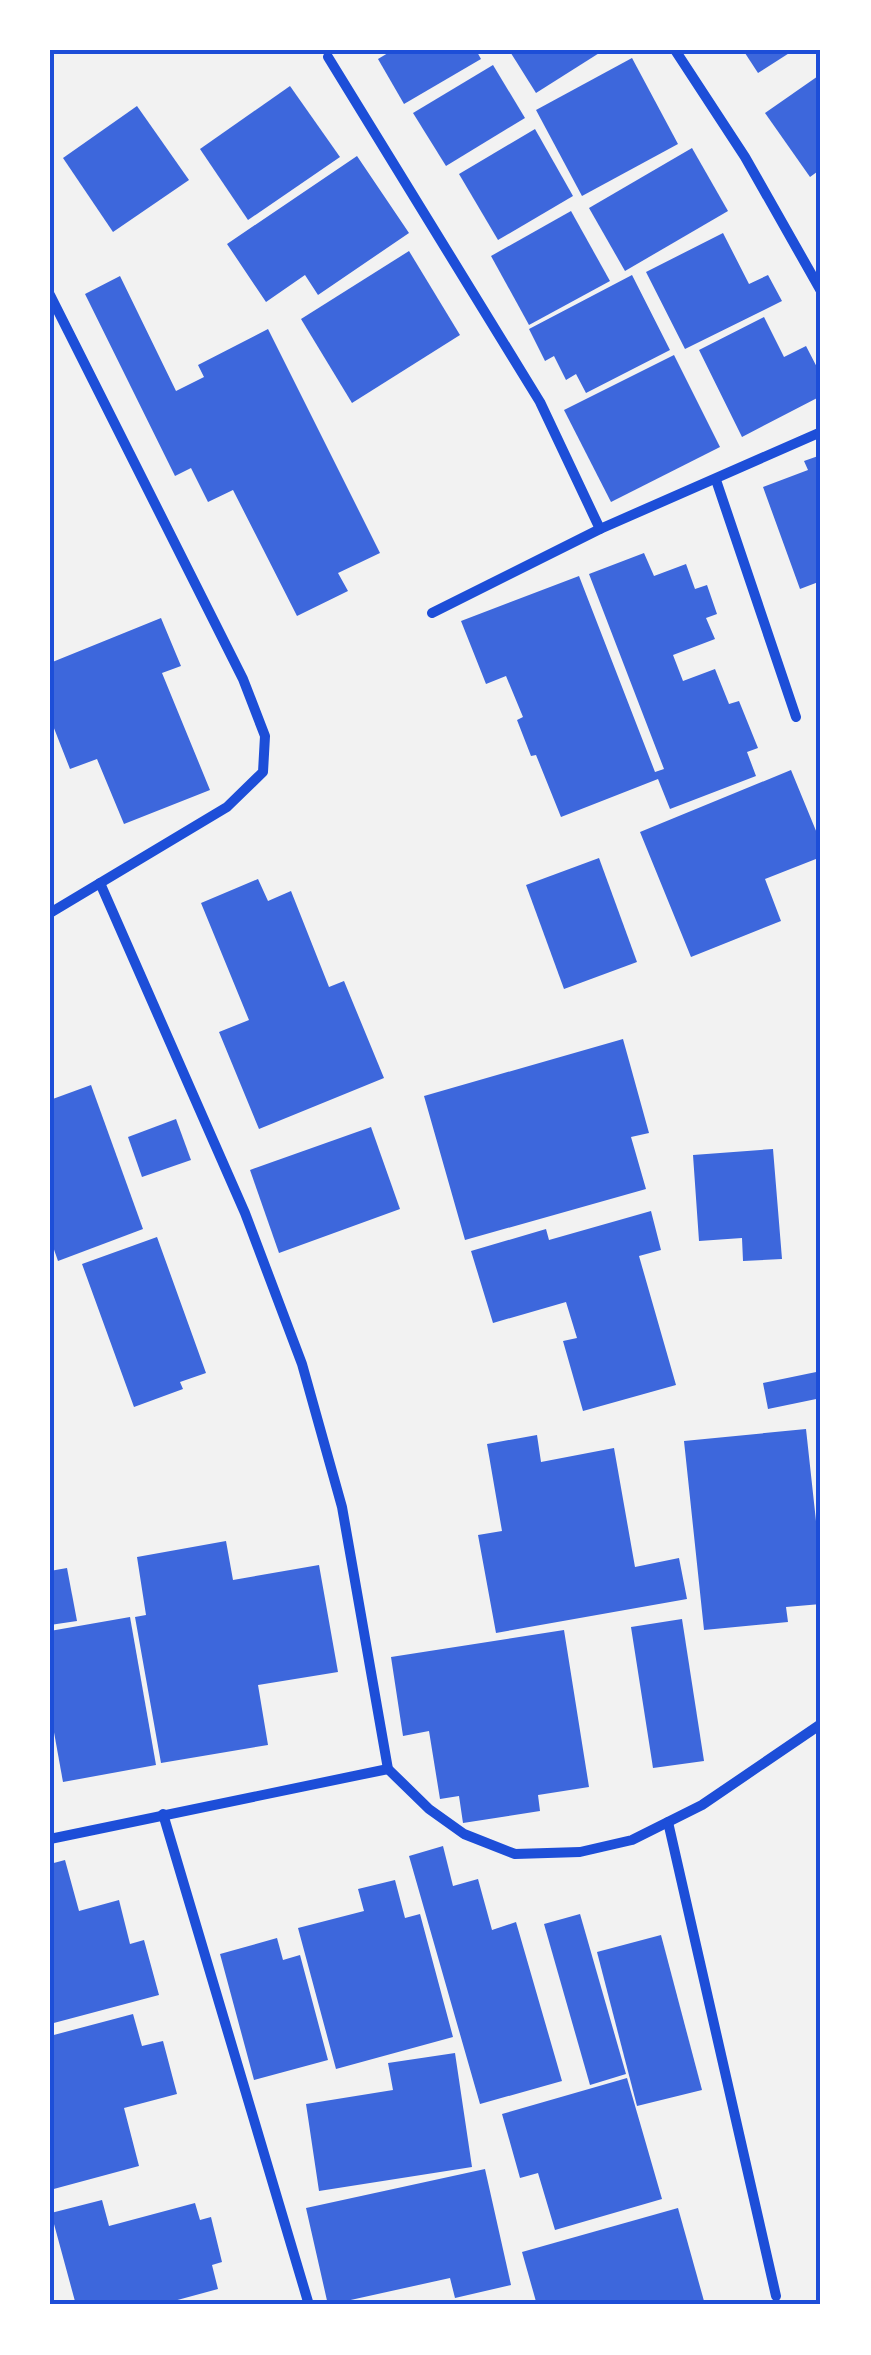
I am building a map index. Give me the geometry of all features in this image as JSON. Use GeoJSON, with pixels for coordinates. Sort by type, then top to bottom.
{"type":"FeatureCollection","features":[{"type":"Feature","properties":{"kind":"street"},"geometry":{"type":"LineString","coordinates":[[675,50],[745,156],[821,290]]}},
{"type":"Feature","properties":{"kind":"street"},"geometry":{"type":"LineString","coordinates":[[328,56],[540,402],[600,529]]}},
{"type":"Feature","properties":{"kind":"street"},"geometry":{"type":"LineString","coordinates":[[50,294],[243,678],[266,736],[263,772],[227,807],[50,913]]}},
{"type":"Feature","properties":{"kind":"street"},"geometry":{"type":"LineString","coordinates":[[432,613],[600,529],[821,432]]}},
{"type":"Feature","properties":{"kind":"street"},"geometry":{"type":"LineString","coordinates":[[716,480],[796,717]]}},
{"type":"Feature","properties":{"kind":"street"},"geometry":{"type":"LineString","coordinates":[[100,883],[245,1214],[302,1364],[342,1506],[388,1769],[430,1809],[464,1834],[515,1854],[580,1852],[632,1840],[702,1805],[821,1724]]}},
{"type":"Feature","properties":{"kind":"street"},"geometry":{"type":"LineString","coordinates":[[50,1838],[388,1769]]}},
{"type":"Feature","properties":{"kind":"street"},"geometry":{"type":"LineString","coordinates":[[162,1814],[309,2305]]}},
{"type":"Feature","properties":{"kind":"street"},"geometry":{"type":"LineString","coordinates":[[668,1822],[776,2296]]}},
{"type":"Feature","properties":{"kind":"building"},"geometry":{"type":"Polygon","coordinates":[[[393,50],[476,50],[481,59],[404,104],[378,59],[393,50]]]}},
{"type":"Feature","properties":{"kind":"building"},"geometry":{"type":"Polygon","coordinates":[[[509,50],[604,50],[536,93],[509,50]]]}},
{"type":"Feature","properties":{"kind":"building"},"geometry":{"type":"Polygon","coordinates":[[[743,50],[794,50],[758,73],[743,50]]]}},
{"type":"Feature","properties":{"kind":"building"},"geometry":{"type":"Polygon","coordinates":[[[632,58],[678,144],[582,196],[536,110],[632,58]]]}},
{"type":"Feature","properties":{"kind":"building"},"geometry":{"type":"Polygon","coordinates":[[[493,65],[525,118],[446,166],[413,113],[493,65]]]}},
{"type":"Feature","properties":{"kind":"building"},"geometry":{"type":"Polygon","coordinates":[[[821,74],[821,169],[810,177],[765,113],[821,74]]]}},
{"type":"Feature","properties":{"kind":"building"},"geometry":{"type":"Polygon","coordinates":[[[290,86],[340,157],[248,220],[200,149],[290,86]]]}},
{"type":"Feature","properties":{"kind":"building"},"geometry":{"type":"Polygon","coordinates":[[[137,106],[189,180],[113,232],[63,158],[137,106]]]}},
{"type":"Feature","properties":{"kind":"building"},"geometry":{"type":"Polygon","coordinates":[[[535,129],[573,196],[498,240],[459,174],[535,129]]]}},
{"type":"Feature","properties":{"kind":"building"},"geometry":{"type":"Polygon","coordinates":[[[692,148],[728,211],[625,271],[589,208],[692,148]]]}},
{"type":"Feature","properties":{"kind":"building"},"geometry":{"type":"Polygon","coordinates":[[[357,156],[409,233],[318,295],[305,275],[266,302],[227,244],[357,156]]]}},
{"type":"Feature","properties":{"kind":"building"},"geometry":{"type":"Polygon","coordinates":[[[571,211],[610,281],[529,325],[491,256],[571,211]]]}},
{"type":"Feature","properties":{"kind":"building"},"geometry":{"type":"Polygon","coordinates":[[[723,233],[749,284],[768,275],[782,301],[685,349],[646,272],[723,233]]]}},
{"type":"Feature","properties":{"kind":"building"},"geometry":{"type":"Polygon","coordinates":[[[409,251],[460,335],[352,403],[301,319],[409,251]]]}},
{"type":"Feature","properties":{"kind":"building"},"geometry":{"type":"Polygon","coordinates":[[[632,275],[670,350],[586,393],[576,374],[566,380],[554,356],[545,361],[529,329],[632,275]]]}},
{"type":"Feature","properties":{"kind":"building"},"geometry":{"type":"Polygon","coordinates":[[[120,276],[176,391],[204,377],[198,365],[268,329],[380,553],[338,573],[348,591],[297,616],[233,490],[208,502],[191,468],[175,476],[85,294],[120,276]]]}},
{"type":"Feature","properties":{"kind":"building"},"geometry":{"type":"Polygon","coordinates":[[[764,317],[784,357],[806,346],[821,375],[821,396],[742,437],[699,350],[764,317]]]}},
{"type":"Feature","properties":{"kind":"building"},"geometry":{"type":"Polygon","coordinates":[[[674,355],[720,447],[611,502],[564,410],[674,355]]]}},
{"type":"Feature","properties":{"kind":"building"},"geometry":{"type":"Polygon","coordinates":[[[821,455],[821,581],[800,589],[763,487],[808,470],[804,461],[821,455]]]}},
{"type":"Feature","properties":{"kind":"building"},"geometry":{"type":"Polygon","coordinates":[[[644,553],[654,576],[686,564],[695,589],[707,585],[717,614],[706,618],[715,639],[673,655],[683,681],[715,669],[729,704],[739,701],[758,748],[747,752],[756,776],[670,809],[658,779],[561,817],[536,755],[531,756],[517,720],[523,717],[506,676],[486,684],[461,621],[579,576],[655,772],[664,769],[589,574],[644,553]]]}},
{"type":"Feature","properties":{"kind":"building"},"geometry":{"type":"Polygon","coordinates":[[[161,618],[181,666],[162,673],[210,790],[124,824],[97,759],[70,769],[50,718],[50,663],[161,618]]]}},
{"type":"Feature","properties":{"kind":"building"},"geometry":{"type":"Polygon","coordinates":[[[791,770],[821,843],[821,857],[765,879],[781,921],[691,957],[640,832],[791,770]]]}},
{"type":"Feature","properties":{"kind":"building"},"geometry":{"type":"Polygon","coordinates":[[[599,858],[637,962],[564,989],[526,885],[599,858]]]}},
{"type":"Feature","properties":{"kind":"building"},"geometry":{"type":"Polygon","coordinates":[[[258,879],[268,901],[291,891],[329,987],[344,981],[384,1078],[259,1129],[219,1032],[249,1020],[201,903],[258,879]]]}},
{"type":"Feature","properties":{"kind":"building"},"geometry":{"type":"Polygon","coordinates":[[[623,1039],[649,1133],[631,1137],[646,1189],[465,1240],[424,1096],[623,1039]]]}},
{"type":"Feature","properties":{"kind":"building"},"geometry":{"type":"Polygon","coordinates":[[[91,1085],[143,1229],[58,1261],[50,1238],[50,1100],[91,1085]]]}},
{"type":"Feature","properties":{"kind":"building"},"geometry":{"type":"Polygon","coordinates":[[[176,1119],[191,1160],[142,1177],[128,1137],[176,1119]]]}},
{"type":"Feature","properties":{"kind":"building"},"geometry":{"type":"Polygon","coordinates":[[[371,1127],[400,1209],[279,1253],[250,1170],[371,1127]]]}},
{"type":"Feature","properties":{"kind":"building"},"geometry":{"type":"Polygon","coordinates":[[[773,1149],[782,1259],[743,1261],[742,1238],[699,1241],[693,1155],[773,1149]]]}},
{"type":"Feature","properties":{"kind":"building"},"geometry":{"type":"Polygon","coordinates":[[[651,1211],[661,1250],[639,1256],[676,1385],[583,1411],[563,1341],[577,1338],[566,1302],[493,1323],[471,1251],[546,1229],[549,1240],[651,1211]]]}},
{"type":"Feature","properties":{"kind":"building"},"geometry":{"type":"Polygon","coordinates":[[[157,1237],[206,1373],[180,1382],[183,1389],[134,1407],[82,1264],[157,1237]]]}},
{"type":"Feature","properties":{"kind":"building"},"geometry":{"type":"Polygon","coordinates":[[[821,1371],[821,1398],[768,1409],[763,1383],[821,1371]]]}},
{"type":"Feature","properties":{"kind":"building"},"geometry":{"type":"Polygon","coordinates":[[[806,1429],[816,1521],[821,1520],[821,1604],[786,1607],[788,1622],[704,1630],[684,1441],[806,1429]]]}},
{"type":"Feature","properties":{"kind":"building"},"geometry":{"type":"Polygon","coordinates":[[[537,1435],[541,1462],[614,1448],[635,1567],[679,1558],[687,1599],[496,1633],[478,1535],[502,1531],[487,1444],[537,1435]]]}},
{"type":"Feature","properties":{"kind":"building"},"geometry":{"type":"Polygon","coordinates":[[[226,1541],[233,1580],[319,1565],[338,1672],[258,1685],[268,1745],[161,1763],[135,1617],[146,1615],[137,1557],[226,1541]]]}},
{"type":"Feature","properties":{"kind":"building"},"geometry":{"type":"Polygon","coordinates":[[[67,1568],[77,1621],[50,1625],[50,1571],[67,1568]]]}},
{"type":"Feature","properties":{"kind":"building"},"geometry":{"type":"Polygon","coordinates":[[[130,1617],[156,1765],[63,1782],[50,1710],[50,1631],[130,1617]]]}},
{"type":"Feature","properties":{"kind":"building"},"geometry":{"type":"Polygon","coordinates":[[[682,1619],[704,1761],[653,1768],[631,1627],[682,1619]]]}},
{"type":"Feature","properties":{"kind":"building"},"geometry":{"type":"Polygon","coordinates":[[[564,1630],[589,1787],[538,1795],[540,1811],[463,1823],[459,1796],[440,1799],[429,1731],[403,1736],[391,1657],[564,1630]]]}},
{"type":"Feature","properties":{"kind":"building"},"geometry":{"type":"Polygon","coordinates":[[[443,1846],[453,1886],[478,1879],[492,1930],[516,1922],[562,2081],[480,2104],[409,1856],[443,1846]]]}},
{"type":"Feature","properties":{"kind":"building"},"geometry":{"type":"Polygon","coordinates":[[[65,1860],[79,1911],[119,1900],[130,1944],[144,1940],[159,1995],[50,2024],[50,1864],[65,1860]]]}},
{"type":"Feature","properties":{"kind":"building"},"geometry":{"type":"Polygon","coordinates":[[[395,1880],[405,1918],[420,1914],[453,2037],[336,2069],[298,1928],[364,1911],[358,1889],[395,1880]]]}},
{"type":"Feature","properties":{"kind":"building"},"geometry":{"type":"Polygon","coordinates":[[[580,1914],[626,2074],[590,2085],[544,1924],[580,1914]]]}},
{"type":"Feature","properties":{"kind":"building"},"geometry":{"type":"Polygon","coordinates":[[[661,1935],[702,2090],[637,2106],[597,1952],[661,1935]]]}},
{"type":"Feature","properties":{"kind":"building"},"geometry":{"type":"Polygon","coordinates":[[[277,1938],[283,1960],[300,1955],[328,2060],[254,2080],[220,1954],[277,1938]]]}},
{"type":"Feature","properties":{"kind":"building"},"geometry":{"type":"Polygon","coordinates":[[[133,2014],[142,2046],[163,2041],[177,2094],[124,2108],[139,2166],[50,2190],[50,2036],[133,2014]]]}},
{"type":"Feature","properties":{"kind":"building"},"geometry":{"type":"Polygon","coordinates":[[[455,2053],[472,2167],[319,2191],[306,2104],[393,2090],[388,2063],[455,2053]]]}},
{"type":"Feature","properties":{"kind":"building"},"geometry":{"type":"Polygon","coordinates":[[[627,2078],[662,2199],[555,2230],[538,2173],[520,2178],[502,2114],[627,2078]]]}},
{"type":"Feature","properties":{"kind":"building"},"geometry":{"type":"Polygon","coordinates":[[[485,2169],[511,2285],[455,2298],[450,2278],[328,2305],[306,2208],[485,2169]]]}},
{"type":"Feature","properties":{"kind":"building"},"geometry":{"type":"Polygon","coordinates":[[[102,2200],[109,2226],[195,2203],[200,2220],[211,2217],[222,2262],[212,2265],[218,2289],[159,2305],[76,2305],[51,2213],[102,2200]]]}},
{"type":"Feature","properties":{"kind":"building"},"geometry":{"type":"Polygon","coordinates":[[[678,2208],[704,2301],[692,2305],[537,2305],[522,2252],[678,2208]]]}}]}
